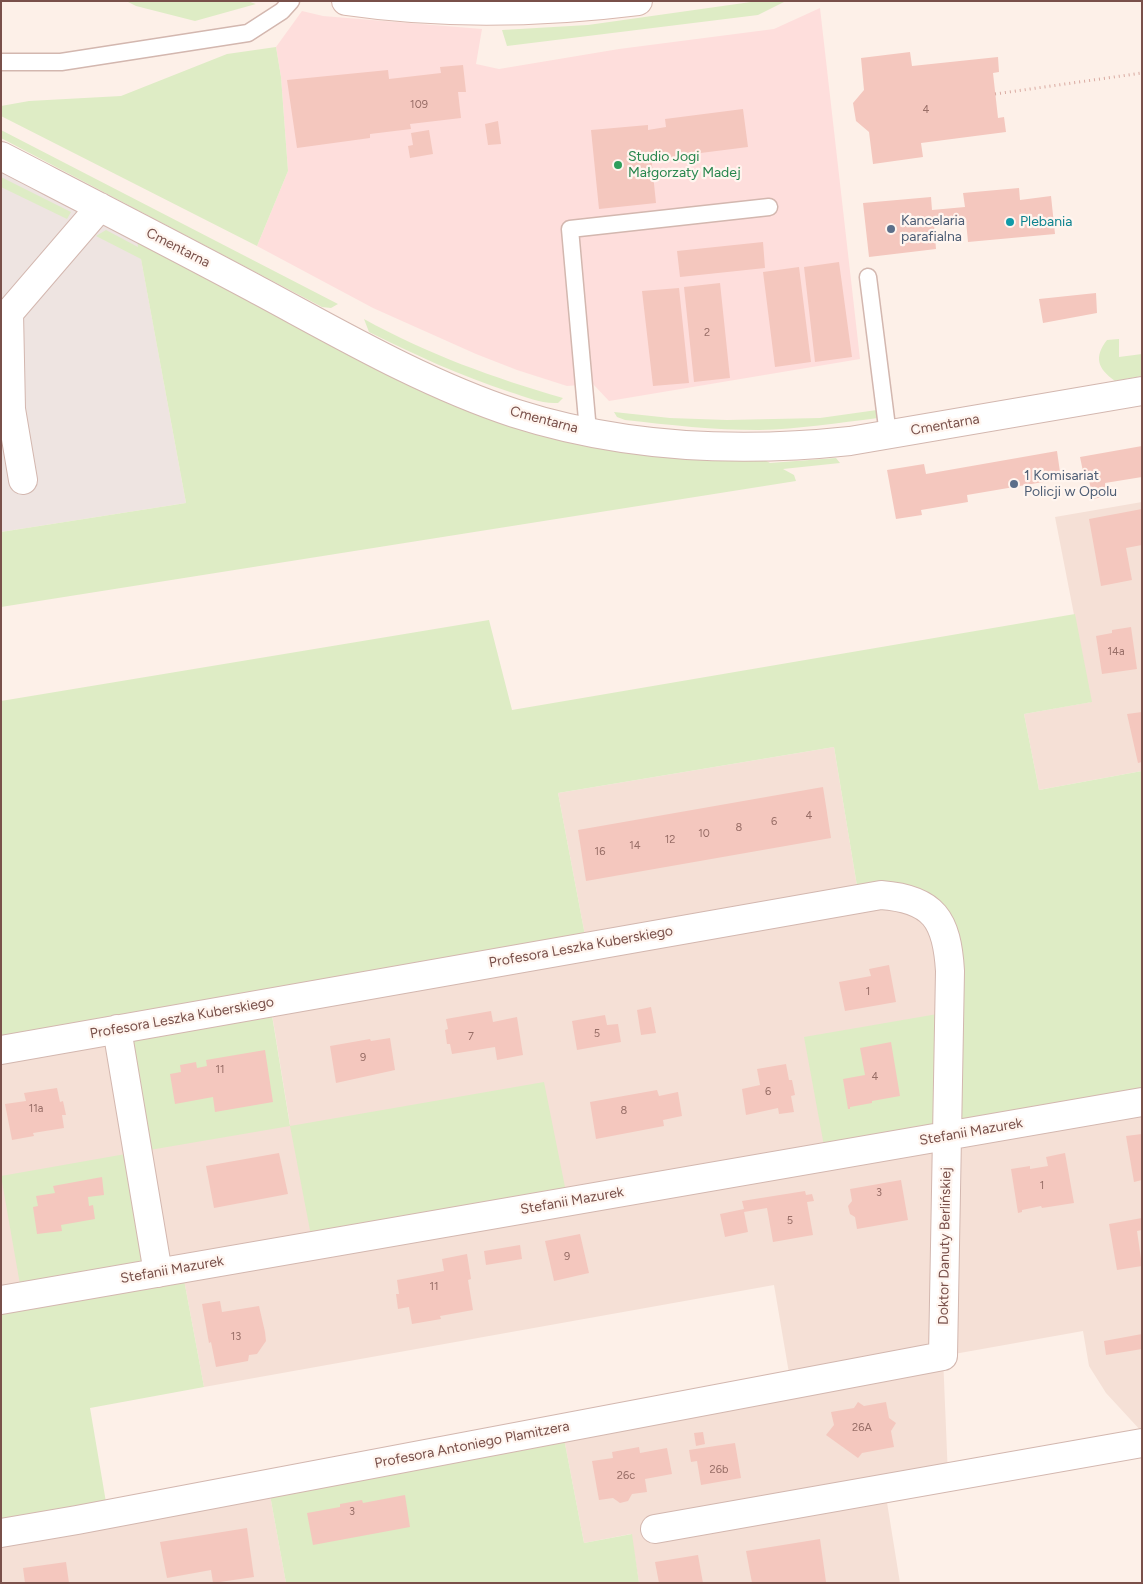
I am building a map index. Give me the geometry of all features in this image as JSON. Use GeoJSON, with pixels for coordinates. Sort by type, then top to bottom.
{"type":"FeatureCollection","features":[{"type":"Feature","properties":{"kind":"street"},"geometry":{"type":"LineString","coordinates":[[346,1],[385,7],[474,11],[552,8],[638,1]]}},
{"type":"Feature","properties":{"kind":"street","name":"Cmentarna"},"geometry":{"type":"LineString","coordinates":[[1,156],[363,347],[455,390],[515,413],[588,431],[632,440],[677,445],[741,447],[806,446],[850,442],[1142,391]]}},
{"type":"Feature","properties":{"kind":"street"},"geometry":{"type":"LineString","coordinates":[[23,480],[11,409],[9,313],[100,207]]}},
{"type":"Feature","properties":{"kind":"street","name":"Profesora Leszka Kuberskiego"},"geometry":{"type":"LineString","coordinates":[[1,1050],[859,898],[881,895],[896,896],[925,907],[936,916],[943,928],[949,946],[947,1136]]}},
{"type":"Feature","properties":{"kind":"street"},"geometry":{"type":"LineString","coordinates":[[117,1029],[158,1272]]}},
{"type":"Feature","properties":{"kind":"street","name":"Stefanii Mazurek"},"geometry":{"type":"LineString","coordinates":[[1,1300],[1142,1102]]}},
{"type":"Feature","properties":{"kind":"street","name":"Doktor Danuty Berlińskiej"},"geometry":{"type":"LineString","coordinates":[[943,1356],[947,1136]]}},
{"type":"Feature","properties":{"kind":"street","name":"Profesora Antoniego Plamitzera"},"geometry":{"type":"LineString","coordinates":[[1,1533],[943,1356]]}},
{"type":"Feature","properties":{"kind":"street"},"geometry":{"type":"LineString","coordinates":[[655,1529],[1142,1442]]}},
{"type":"Feature","properties":{"kind":"lane"},"geometry":{"type":"LineString","coordinates":[[1,62],[61,62],[248,34],[282,11],[291,1]]}},
{"type":"Feature","properties":{"kind":"lane"},"geometry":{"type":"LineString","coordinates":[[588,431],[570,229],[769,207]]}},
{"type":"Feature","properties":{"kind":"lane"},"geometry":{"type":"LineString","coordinates":[[868,277],[888,435]]}},
{"type":"Feature","properties":{"kind":"path"},"geometry":{"type":"LineString","coordinates":[[995,94],[1142,73]]}},
{"type":"Feature","properties":{"kind":"shaded area"},"geometry":{"type":"Polygon","coordinates":[[[820,8],[860,359],[609,401],[593,384],[567,386],[476,354],[373,308],[257,246],[288,171],[281,77],[276,47],[302,11],[323,16],[482,29],[476,64],[499,69],[619,49],[774,29],[820,8]]]}},
{"type":"Feature","properties":{"kind":"shaded area"},"geometry":{"type":"Polygon","coordinates":[[[1,156],[135,226],[186,503],[1,532],[1,156]]]}},
{"type":"Feature","properties":{"kind":"shaded area"},"geometry":{"type":"Polygon","coordinates":[[[1142,502],[1142,771],[1039,790],[1024,714],[1091,702],[1055,517],[1142,502]]]}},
{"type":"Feature","properties":{"kind":"shaded area"},"geometry":{"type":"Polygon","coordinates":[[[834,747],[859,898],[896,896],[1142,1102],[1142,1432],[1106,1393],[1089,1366],[1083,1331],[943,1356],[948,1477],[885,1490],[900,1583],[639,1583],[631,1534],[584,1543],[562,1428],[791,1385],[774,1285],[204,1387],[182,1269],[1,1300],[1,1050],[117,1029],[290,1125],[270,1002],[587,946],[558,793],[834,747]]]}},
{"type":"Feature","properties":{"kind":"shaded area"},"geometry":{"type":"Polygon","coordinates":[[[268,1484],[286,1583],[1,1583],[1,1533],[268,1484]]]}},
{"type":"Feature","properties":{"kind":"green space"},"geometry":{"type":"Polygon","coordinates":[[[126,1],[247,1],[256,4],[195,21],[136,6],[126,1]]]}},
{"type":"Feature","properties":{"kind":"green space"},"geometry":{"type":"Polygon","coordinates":[[[758,1],[786,1],[758,15],[507,46],[502,30],[588,25],[758,1]]]}},
{"type":"Feature","properties":{"kind":"green space"},"geometry":{"type":"Polygon","coordinates":[[[276,47],[281,77],[288,171],[257,246],[1,116],[1,106],[29,101],[121,96],[227,54],[276,47]]]}},
{"type":"Feature","properties":{"kind":"green space"},"geometry":{"type":"Polygon","coordinates":[[[1,130],[338,304],[331,308],[322,307],[1,138],[1,130]]]}},
{"type":"Feature","properties":{"kind":"green space"},"geometry":{"type":"Polygon","coordinates":[[[1,177],[71,212],[67,219],[1,187],[1,177]]]}},
{"type":"Feature","properties":{"kind":"green space"},"geometry":{"type":"Polygon","coordinates":[[[135,226],[488,403],[741,447],[770,463],[836,458],[840,463],[783,469],[794,475],[796,481],[1,607],[1,532],[186,503],[141,259],[96,236],[106,230],[138,247],[135,226]]]}},
{"type":"Feature","properties":{"kind":"green space"},"geometry":{"type":"Polygon","coordinates":[[[364,319],[388,332],[461,364],[563,398],[558,403],[540,401],[456,372],[369,332],[364,319]]]}},
{"type":"Feature","properties":{"kind":"green space"},"geometry":{"type":"Polygon","coordinates":[[[1119,339],[1119,357],[1142,354],[1142,376],[1115,381],[1104,372],[1099,362],[1100,352],[1107,340],[1119,339]]]}},
{"type":"Feature","properties":{"kind":"green space"},"geometry":{"type":"Polygon","coordinates":[[[877,410],[878,418],[804,427],[759,430],[708,428],[625,420],[617,417],[614,412],[670,418],[727,420],[820,418],[877,410]]]}},
{"type":"Feature","properties":{"kind":"green space"},"geometry":{"type":"Polygon","coordinates":[[[1075,614],[1092,702],[1024,714],[1039,790],[1142,771],[1142,1102],[826,1157],[804,1037],[949,1012],[936,916],[859,898],[834,747],[558,793],[587,946],[270,1003],[290,1126],[138,1152],[158,1272],[182,1269],[204,1387],[90,1408],[108,1514],[1,1533],[1,1300],[22,1296],[1,1176],[137,1152],[117,1029],[1,1050],[1,701],[489,620],[512,710],[1075,614]]]}},
{"type":"Feature","properties":{"kind":"green space"},"geometry":{"type":"Polygon","coordinates":[[[544,1082],[568,1202],[313,1246],[290,1126],[544,1082]]]}},
{"type":"Feature","properties":{"kind":"green space"},"geometry":{"type":"Polygon","coordinates":[[[562,1428],[584,1543],[632,1534],[639,1583],[286,1583],[268,1484],[562,1428]]]}},
{"type":"Feature","properties":{"kind":"building"},"geometry":{"type":"Polygon","coordinates":[[[910,52],[912,66],[998,57],[999,72],[993,73],[998,118],[1004,117],[1006,132],[921,143],[923,157],[873,164],[869,132],[856,121],[853,103],[864,90],[861,58],[910,52]]]}},
{"type":"Feature","properties":{"kind":"building"},"geometry":{"type":"Polygon","coordinates":[[[463,65],[466,92],[458,92],[461,118],[410,124],[411,129],[370,134],[370,138],[297,148],[287,80],[388,70],[389,79],[441,73],[440,67],[463,65]]]}},
{"type":"Feature","properties":{"kind":"building"},"geometry":{"type":"Polygon","coordinates":[[[743,109],[748,147],[669,157],[669,154],[651,155],[656,203],[599,209],[591,130],[648,125],[648,130],[666,127],[665,119],[743,109]]]}},
{"type":"Feature","properties":{"kind":"building"},"geometry":{"type":"Polygon","coordinates":[[[498,121],[501,144],[488,145],[485,124],[498,121]]]}},
{"type":"Feature","properties":{"kind":"building"},"geometry":{"type":"Polygon","coordinates":[[[429,130],[433,154],[410,158],[408,146],[413,145],[411,133],[429,130]]]}},
{"type":"Feature","properties":{"kind":"building","name":"Plebania"},"geometry":{"type":"Polygon","coordinates":[[[1019,188],[1020,200],[1051,196],[1055,234],[968,242],[966,221],[934,224],[936,249],[869,257],[863,203],[931,197],[932,210],[965,207],[963,193],[1019,188]]]}},
{"type":"Feature","properties":{"kind":"building"},"geometry":{"type":"Polygon","coordinates":[[[763,242],[765,268],[680,277],[677,251],[763,242]]]}},
{"type":"Feature","properties":{"kind":"building"},"geometry":{"type":"Polygon","coordinates":[[[839,262],[852,357],[815,362],[804,267],[839,262]]]}},
{"type":"Feature","properties":{"kind":"building"},"geometry":{"type":"Polygon","coordinates":[[[799,267],[811,362],[775,367],[763,272],[799,267]]]}},
{"type":"Feature","properties":{"kind":"building"},"geometry":{"type":"Polygon","coordinates":[[[720,283],[730,378],[694,382],[684,287],[720,283]]]}},
{"type":"Feature","properties":{"kind":"building"},"geometry":{"type":"Polygon","coordinates":[[[679,288],[689,383],[653,386],[642,291],[679,288]]]}},
{"type":"Feature","properties":{"kind":"building"},"geometry":{"type":"Polygon","coordinates":[[[1096,293],[1097,313],[1043,323],[1039,299],[1096,293]]]}},
{"type":"Feature","properties":{"kind":"building"},"geometry":{"type":"Polygon","coordinates":[[[1142,446],[1142,477],[1105,483],[1107,496],[1093,499],[1089,480],[1085,481],[1080,457],[1142,446]]]}},
{"type":"Feature","properties":{"kind":"building"},"geometry":{"type":"Polygon","coordinates":[[[1057,451],[1061,479],[967,495],[968,502],[921,510],[922,515],[896,519],[887,470],[924,464],[926,474],[1057,451]]]}},
{"type":"Feature","properties":{"kind":"building"},"geometry":{"type":"Polygon","coordinates":[[[1142,509],[1142,545],[1126,548],[1132,580],[1101,586],[1089,519],[1142,509]]]}},
{"type":"Feature","properties":{"kind":"building"},"geometry":{"type":"Polygon","coordinates":[[[1131,627],[1137,669],[1102,674],[1096,636],[1112,633],[1112,630],[1131,627]]]}},
{"type":"Feature","properties":{"kind":"building"},"geometry":{"type":"Polygon","coordinates":[[[1142,712],[1142,762],[1138,763],[1127,714],[1142,712]]]}},
{"type":"Feature","properties":{"kind":"building"},"geometry":{"type":"Polygon","coordinates":[[[823,787],[831,838],[586,881],[578,830],[823,787]]]}},
{"type":"Feature","properties":{"kind":"building"},"geometry":{"type":"Polygon","coordinates":[[[889,965],[896,1002],[845,1011],[839,982],[871,976],[869,969],[889,965]]]}},
{"type":"Feature","properties":{"kind":"building"},"geometry":{"type":"Polygon","coordinates":[[[651,1007],[656,1033],[641,1035],[637,1010],[651,1007]]]}},
{"type":"Feature","properties":{"kind":"building"},"geometry":{"type":"Polygon","coordinates":[[[491,1011],[493,1022],[517,1017],[523,1055],[497,1060],[495,1047],[452,1054],[450,1044],[447,1044],[445,1030],[448,1029],[446,1019],[491,1011]]]}},
{"type":"Feature","properties":{"kind":"building"},"geometry":{"type":"Polygon","coordinates":[[[605,1015],[607,1025],[618,1024],[621,1042],[577,1050],[572,1021],[605,1015]]]}},
{"type":"Feature","properties":{"kind":"building"},"geometry":{"type":"Polygon","coordinates":[[[390,1038],[395,1070],[336,1083],[330,1046],[370,1039],[371,1041],[390,1038]]]}},
{"type":"Feature","properties":{"kind":"building"},"geometry":{"type":"Polygon","coordinates":[[[891,1042],[900,1096],[872,1101],[872,1103],[848,1109],[843,1079],[865,1075],[860,1048],[891,1042]]]}},
{"type":"Feature","properties":{"kind":"building"},"geometry":{"type":"Polygon","coordinates":[[[265,1050],[273,1102],[215,1112],[213,1097],[175,1104],[170,1074],[181,1072],[180,1065],[196,1062],[197,1068],[207,1066],[206,1060],[265,1050]]]}},
{"type":"Feature","properties":{"kind":"building"},"geometry":{"type":"Polygon","coordinates":[[[786,1064],[789,1080],[792,1080],[795,1095],[791,1096],[794,1112],[779,1114],[778,1108],[746,1115],[742,1089],[760,1085],[757,1069],[786,1064]]]}},
{"type":"Feature","properties":{"kind":"building"},"geometry":{"type":"Polygon","coordinates":[[[57,1088],[60,1102],[63,1101],[66,1115],[62,1115],[64,1128],[33,1133],[34,1136],[12,1140],[5,1104],[26,1101],[24,1093],[57,1088]]]}},
{"type":"Feature","properties":{"kind":"building"},"geometry":{"type":"Polygon","coordinates":[[[657,1090],[659,1096],[678,1092],[682,1116],[663,1120],[664,1126],[596,1139],[590,1102],[657,1090]]]}},
{"type":"Feature","properties":{"kind":"building"},"geometry":{"type":"Polygon","coordinates":[[[1142,1134],[1142,1180],[1134,1182],[1126,1136],[1142,1134]]]}},
{"type":"Feature","properties":{"kind":"building"},"geometry":{"type":"Polygon","coordinates":[[[279,1153],[288,1194],[214,1208],[206,1166],[279,1153]]]}},
{"type":"Feature","properties":{"kind":"building"},"geometry":{"type":"Polygon","coordinates":[[[1065,1153],[1074,1203],[1042,1208],[1041,1206],[1022,1210],[1022,1212],[1018,1213],[1011,1169],[1030,1166],[1030,1169],[1048,1166],[1046,1157],[1065,1153]]]}},
{"type":"Feature","properties":{"kind":"building"},"geometry":{"type":"Polygon","coordinates":[[[102,1177],[104,1195],[88,1197],[89,1206],[93,1205],[95,1219],[61,1225],[62,1231],[37,1234],[33,1207],[38,1206],[36,1196],[55,1193],[53,1186],[102,1177]]]}},
{"type":"Feature","properties":{"kind":"building"},"geometry":{"type":"Polygon","coordinates":[[[901,1180],[908,1220],[857,1229],[855,1217],[850,1214],[848,1206],[852,1201],[850,1189],[901,1180]]]}},
{"type":"Feature","properties":{"kind":"building"},"geometry":{"type":"Polygon","coordinates":[[[805,1191],[806,1195],[812,1194],[814,1201],[807,1202],[813,1235],[773,1242],[767,1208],[744,1212],[748,1232],[725,1237],[720,1214],[744,1209],[742,1201],[805,1191]]]}},
{"type":"Feature","properties":{"kind":"building"},"geometry":{"type":"Polygon","coordinates":[[[1142,1218],[1142,1230],[1137,1231],[1142,1266],[1117,1270],[1109,1224],[1142,1218]]]}},
{"type":"Feature","properties":{"kind":"building"},"geometry":{"type":"Polygon","coordinates":[[[580,1234],[589,1273],[554,1281],[545,1241],[580,1234]]]}},
{"type":"Feature","properties":{"kind":"building"},"geometry":{"type":"Polygon","coordinates":[[[520,1245],[522,1259],[486,1265],[484,1251],[520,1245]]]}},
{"type":"Feature","properties":{"kind":"building"},"geometry":{"type":"Polygon","coordinates":[[[467,1254],[471,1279],[468,1280],[473,1310],[440,1316],[441,1319],[412,1324],[409,1307],[398,1309],[396,1294],[399,1294],[397,1280],[444,1271],[442,1259],[467,1254]]]}},
{"type":"Feature","properties":{"kind":"building"},"geometry":{"type":"Polygon","coordinates":[[[220,1301],[222,1312],[259,1306],[266,1341],[257,1354],[249,1355],[248,1361],[216,1367],[211,1342],[209,1343],[202,1304],[220,1301]]]}},
{"type":"Feature","properties":{"kind":"building"},"geometry":{"type":"Polygon","coordinates":[[[1142,1334],[1142,1349],[1106,1355],[1104,1341],[1142,1334]]]}},
{"type":"Feature","properties":{"kind":"building"},"geometry":{"type":"Polygon","coordinates":[[[858,1402],[864,1406],[886,1402],[889,1418],[896,1423],[891,1431],[894,1447],[862,1453],[858,1458],[826,1435],[834,1425],[831,1412],[854,1408],[858,1402]]]}},
{"type":"Feature","properties":{"kind":"building"},"geometry":{"type":"Polygon","coordinates":[[[703,1432],[705,1444],[696,1446],[694,1433],[703,1432]]]}},
{"type":"Feature","properties":{"kind":"building"},"geometry":{"type":"Polygon","coordinates":[[[735,1443],[741,1478],[701,1485],[697,1461],[691,1462],[689,1450],[735,1443]]]}},
{"type":"Feature","properties":{"kind":"building"},"geometry":{"type":"Polygon","coordinates":[[[639,1447],[640,1453],[667,1448],[672,1474],[645,1479],[647,1492],[632,1494],[628,1501],[620,1503],[613,1498],[599,1500],[592,1461],[613,1458],[612,1452],[639,1447]]]}},
{"type":"Feature","properties":{"kind":"building"},"geometry":{"type":"Polygon","coordinates":[[[405,1495],[410,1527],[313,1545],[307,1513],[340,1507],[340,1504],[362,1500],[363,1503],[405,1495]]]}},
{"type":"Feature","properties":{"kind":"building"},"geometry":{"type":"Polygon","coordinates":[[[247,1528],[254,1577],[213,1583],[211,1570],[167,1578],[160,1542],[247,1528]]]}},
{"type":"Feature","properties":{"kind":"building"},"geometry":{"type":"Polygon","coordinates":[[[820,1539],[826,1582],[752,1583],[746,1551],[820,1539]]]}},
{"type":"Feature","properties":{"kind":"building"},"geometry":{"type":"Polygon","coordinates":[[[698,1555],[703,1583],[659,1583],[655,1562],[698,1555]]]}},
{"type":"Feature","properties":{"kind":"building"},"geometry":{"type":"Polygon","coordinates":[[[66,1562],[69,1583],[25,1583],[23,1568],[66,1562]]]}},
{"type":"Feature","properties":{"kind":"place","name":"Studio Jogi Małgorzaty Madej"},"geometry":{"type":"Point","coordinates":[618,165]}},
{"type":"Feature","properties":{"kind":"place","name":"Plebania"},"geometry":{"type":"Point","coordinates":[1010,222]}},
{"type":"Feature","properties":{"kind":"place","name":"Kancelaria parafialna"},"geometry":{"type":"Point","coordinates":[891,229]}},
{"type":"Feature","properties":{"kind":"place","name":"1 Komisariat Policji w Opolu"},"geometry":{"type":"Point","coordinates":[1014,484]}}]}
